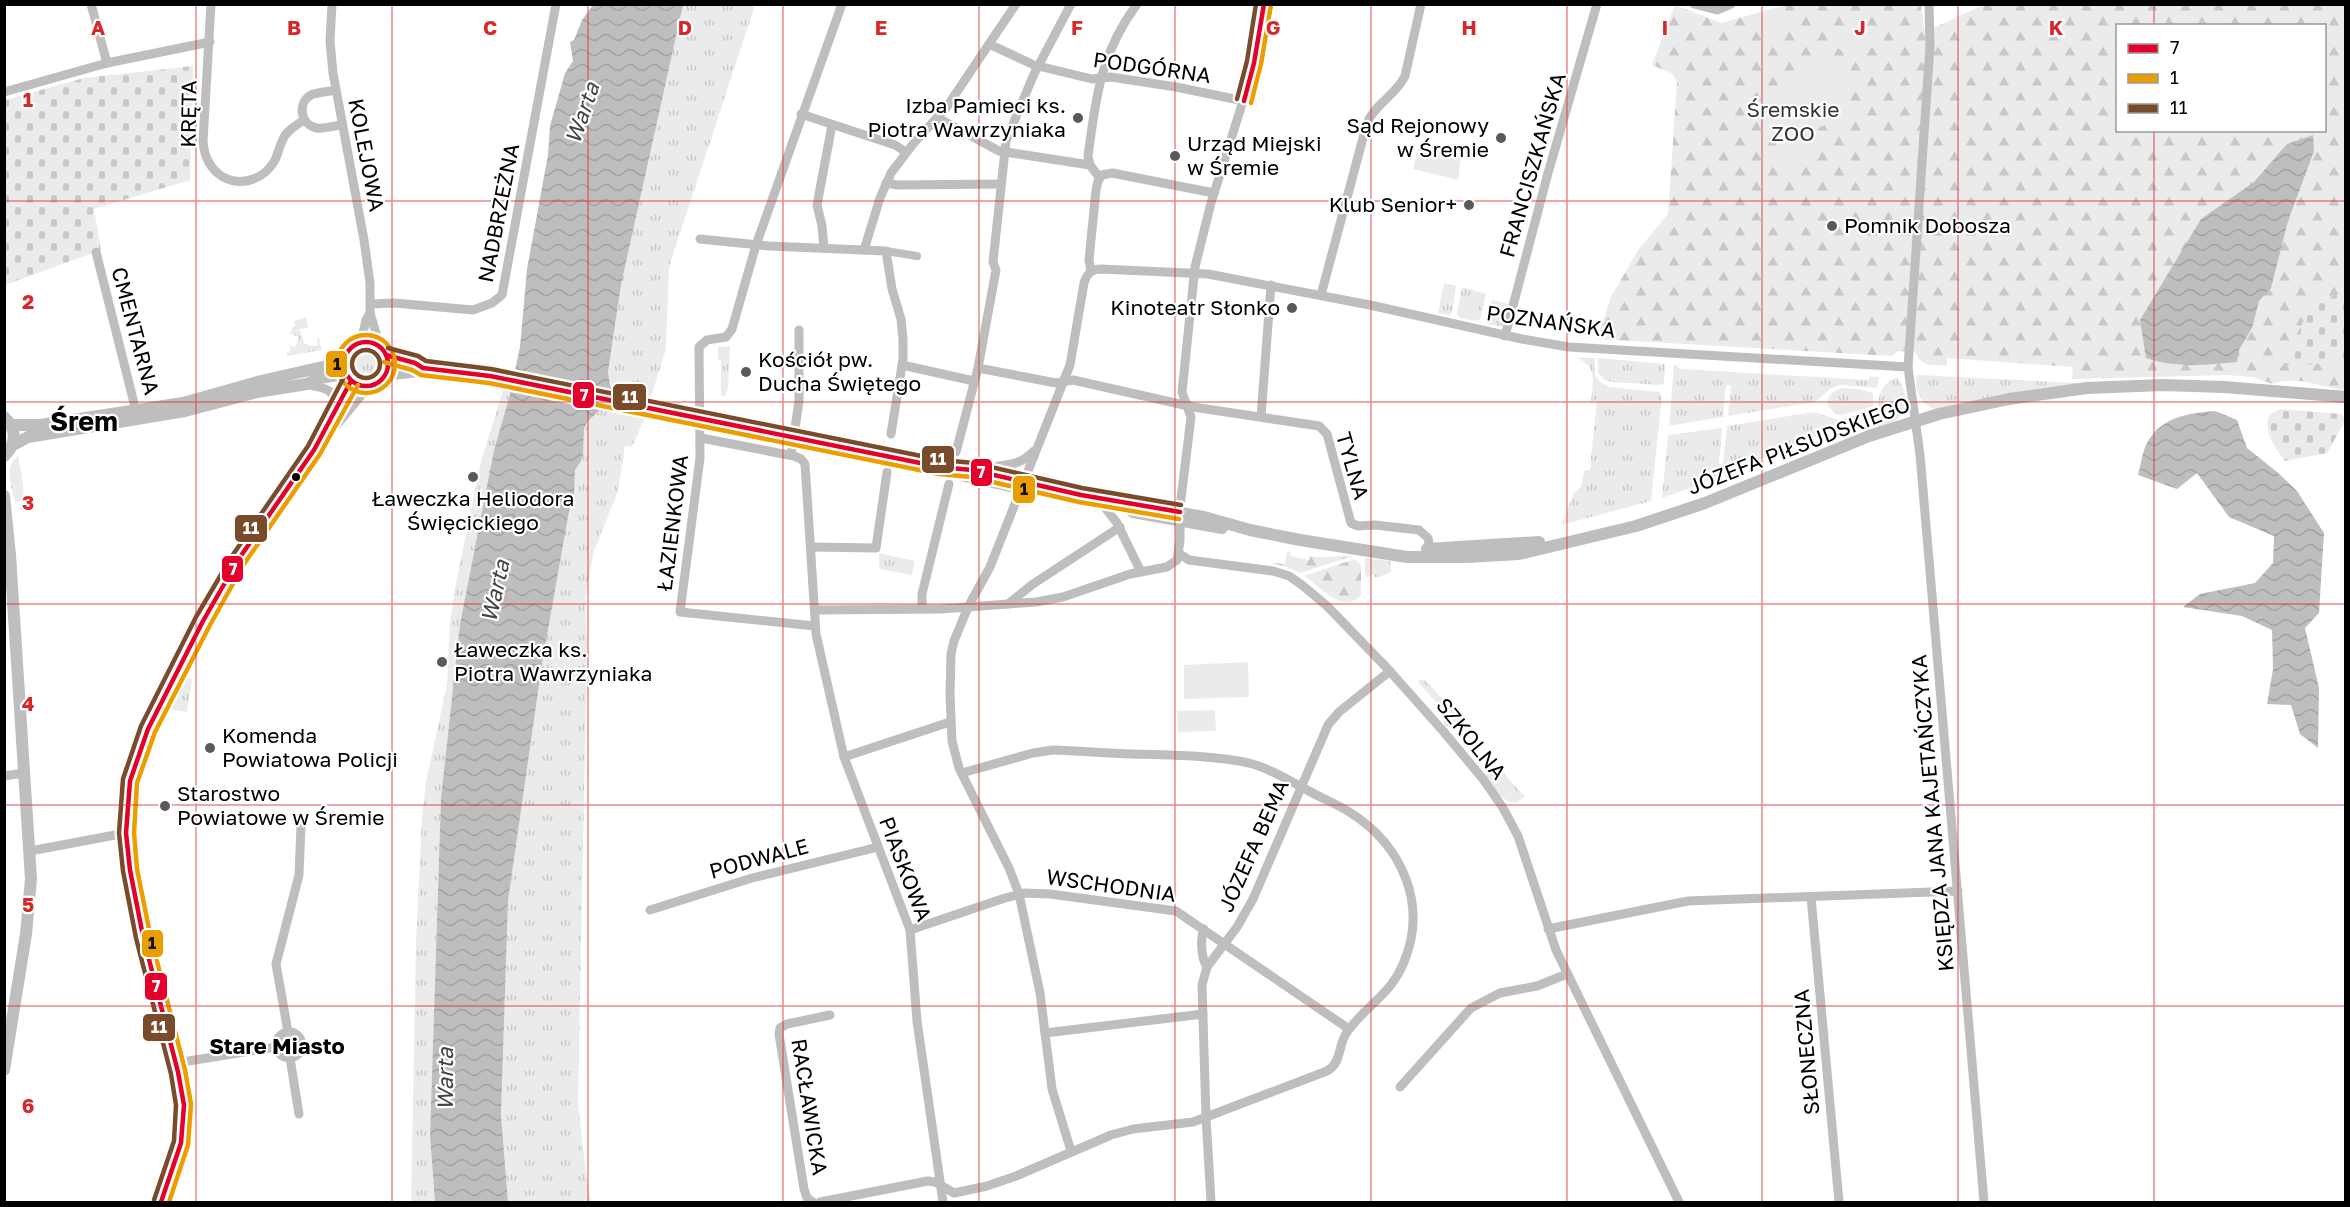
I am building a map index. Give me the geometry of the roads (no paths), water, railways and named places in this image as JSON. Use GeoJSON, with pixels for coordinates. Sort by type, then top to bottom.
{"type":"FeatureCollection","features":[{"type":"Feature","properties":{"kind":"street"},"geometry":{"type":"LineString","coordinates":[[91,4],[107,63]]}},
{"type":"Feature","properties":{"kind":"street","name":"KRĘTA"},"geometry":{"type":"LineString","coordinates":[[211,4],[203,147],[207,160],[220,175],[238,182],[250,180],[262,175],[272,164],[286,134],[304,120]]}},
{"type":"Feature","properties":{"kind":"street","name":"KOLEJOWA"},"geometry":{"type":"LineString","coordinates":[[332,4],[330,41],[335,90],[366,251],[370,309],[383,351]]}},
{"type":"Feature","properties":{"kind":"street","name":"NADBRZEŻNA"},"geometry":{"type":"LineString","coordinates":[[370,309],[400,304],[473,309],[492,303],[502,295],[556,4]]}},
{"type":"Feature","properties":{"kind":"street"},"geometry":{"type":"LineString","coordinates":[[756,244],[842,4]]}},
{"type":"Feature","properties":{"kind":"street"},"geometry":{"type":"LineString","coordinates":[[864,250],[866,237],[886,183],[906,152],[938,118],[1016,4]]}},
{"type":"Feature","properties":{"kind":"street"},"geometry":{"type":"LineString","coordinates":[[956,452],[978,368],[996,270],[993,262],[1004,152],[1016,113],[1071,4]]}},
{"type":"Feature","properties":{"kind":"street"},"geometry":{"type":"LineString","coordinates":[[1099,177],[1090,165],[1088,156],[1100,77],[1112,48],[1137,4]]}},
{"type":"Feature","properties":{"kind":"street"},"geometry":{"type":"LineString","coordinates":[[815,610],[968,607],[1055,599],[1141,572],[1170,566],[1178,560],[1180,554],[1179,517],[1191,417],[1182,392],[1194,274],[1214,193],[1254,63],[1264,4]]}},
{"type":"Feature","properties":{"kind":"street"},"geometry":{"type":"LineString","coordinates":[[1321,295],[1367,123],[1400,86],[1405,76],[1421,4]]}},
{"type":"Feature","properties":{"kind":"street","name":"FRANCISZKAŃSKA"},"geometry":{"type":"LineString","coordinates":[[1505,336],[1548,173],[1598,4]]}},
{"type":"Feature","properties":{"kind":"street"},"geometry":{"type":"LineString","coordinates":[[1694,4],[1716,10],[1731,4]]}},
{"type":"Feature","properties":{"kind":"street"},"geometry":{"type":"LineString","coordinates":[[1916,421],[1908,367],[1930,46],[1929,4]]}},
{"type":"Feature","properties":{"kind":"street"},"geometry":{"type":"LineString","coordinates":[[4,93],[107,63],[210,42]]}},
{"type":"Feature","properties":{"kind":"street","name":"PODGÓRNA"},"geometry":{"type":"LineString","coordinates":[[989,44],[1038,66],[1092,79],[1111,76],[1244,101]]}},
{"type":"Feature","properties":{"kind":"street"},"geometry":{"type":"LineString","coordinates":[[335,90],[314,94],[308,98],[302,108],[304,120],[316,128],[341,125]]}},
{"type":"Feature","properties":{"kind":"street"},"geometry":{"type":"LineString","coordinates":[[801,114],[895,145],[906,152]]}},
{"type":"Feature","properties":{"kind":"street"},"geometry":{"type":"LineString","coordinates":[[938,118],[994,149],[1090,165]]}},
{"type":"Feature","properties":{"kind":"street"},"geometry":{"type":"LineString","coordinates":[[824,248],[817,206],[832,125]]}},
{"type":"Feature","properties":{"kind":"street"},"geometry":{"type":"LineString","coordinates":[[1071,1151],[1052,1089],[1040,993],[1019,894],[1009,868],[962,773],[952,741],[951,654],[968,607],[990,567],[1071,362],[1084,283],[1091,271],[1090,251],[1099,177],[1112,173],[1214,193]]}},
{"type":"Feature","properties":{"kind":"street"},"geometry":{"type":"LineString","coordinates":[[886,183],[897,185],[1001,184]]}},
{"type":"Feature","properties":{"kind":"street"},"geometry":{"type":"LineString","coordinates":[[700,239],[886,251],[917,256]]}},
{"type":"Feature","properties":{"kind":"street","name":"ŁAZIENKOWA"},"geometry":{"type":"LineString","coordinates":[[756,244],[732,329],[726,337],[707,340],[699,347],[701,438],[698,480],[680,612],[815,626]]}},
{"type":"Feature","properties":{"kind":"street"},"geometry":{"type":"LineString","coordinates":[[886,251],[902,323],[902,365],[891,434]]}},
{"type":"Feature","properties":{"kind":"street","name":"CMENTARNA"},"geometry":{"type":"LineString","coordinates":[[96,252],[136,415]]}},
{"type":"Feature","properties":{"kind":"street","name":"POZNAŃSKA"},"geometry":{"type":"LineString","coordinates":[[1091,271],[1101,268],[1208,274],[1321,295],[1505,336],[1569,347],[1908,367]]}},
{"type":"Feature","properties":{"kind":"street"},"geometry":{"type":"LineString","coordinates":[[1261,417],[1271,285]]}},
{"type":"Feature","properties":{"kind":"street","name":"KOLEJOWA"},"geometry":{"type":"LineString","coordinates":[[361,342],[370,309]]}},
{"type":"Feature","properties":{"kind":"street"},"geometry":{"type":"LineString","coordinates":[[701,438],[791,455],[799,410],[799,330]]}},
{"type":"Feature","properties":{"kind":"street"},"geometry":{"type":"LineString","coordinates":[[4,456],[13,445],[27,437],[136,415],[338,363],[354,345],[361,342],[368,342],[423,368],[416,372],[384,376]]}},
{"type":"Feature","properties":{"kind":"street"},"geometry":{"type":"LineString","coordinates":[[8,421],[40,425],[204,407],[262,391],[307,384],[329,376],[349,378],[363,386],[369,386],[384,376],[387,369],[383,351]]}},
{"type":"Feature","properties":{"kind":"street"},"geometry":{"type":"LineString","coordinates":[[161,1203],[184,1129],[183,1098],[137,911],[126,833],[128,797],[135,764],[169,686],[238,560],[314,450],[338,407],[349,378],[344,363],[345,357]]}},
{"type":"Feature","properties":{"kind":"street"},"geometry":{"type":"LineString","coordinates":[[902,365],[974,381]]}},
{"type":"Feature","properties":{"kind":"street","name":"JÓZEFA PIŁSUDSKIEGO"},"geometry":{"type":"LineString","coordinates":[[423,368],[490,376],[940,467],[982,472],[1103,506],[1407,557],[1478,557],[1519,554],[1590,537],[1690,508],[1851,442],[1916,421],[2028,396],[2115,386],[2208,386],[2346,397]]}},
{"type":"Feature","properties":{"kind":"street","name":"TYLNA"},"geometry":{"type":"LineString","coordinates":[[978,368],[1062,383],[1073,380],[1186,405],[1309,423],[1322,428],[1328,437],[1351,523],[1358,526],[1375,525],[1419,530],[1428,538],[1430,549]]}},
{"type":"Feature","properties":{"kind":"street"},"geometry":{"type":"LineString","coordinates":[[307,384],[329,390],[338,407]]}},
{"type":"Feature","properties":{"kind":"street"},"geometry":{"type":"LineString","coordinates":[[314,450],[369,386]]}},
{"type":"Feature","properties":{"kind":"street"},"geometry":{"type":"LineString","coordinates":[[8,421],[14,435],[13,445]]}},
{"type":"Feature","properties":{"kind":"street","name":"KSIĘDZA JANA KAJETAŃCZYKA"},"geometry":{"type":"LineString","coordinates":[[1916,421],[1984,1203]]}},
{"type":"Feature","properties":{"kind":"street"},"geometry":{"type":"LineString","coordinates":[[982,472],[1022,463],[1034,451]]}},
{"type":"Feature","properties":{"kind":"street","name":"PIASKOWA"},"geometry":{"type":"LineString","coordinates":[[791,455],[801,459],[806,467],[815,626],[844,757],[910,930],[915,998],[943,1203]]}},
{"type":"Feature","properties":{"kind":"street","name":"JÓZEFA PIŁSUDSKIEGO"},"geometry":{"type":"LineString","coordinates":[[940,467],[963,476],[1059,490],[1179,517]]}},
{"type":"Feature","properties":{"kind":"street"},"geometry":{"type":"LineString","coordinates":[[811,544],[876,548],[887,472]]}},
{"type":"Feature","properties":{"kind":"street"},"geometry":{"type":"LineString","coordinates":[[922,609],[922,594],[949,484]]}},
{"type":"Feature","properties":{"kind":"street"},"geometry":{"type":"LineString","coordinates":[[4,496],[30,851],[28,923],[4,1070]]}},
{"type":"Feature","properties":{"kind":"street"},"geometry":{"type":"LineString","coordinates":[[1103,506],[1120,527],[1141,572]]}},
{"type":"Feature","properties":{"kind":"street"},"geometry":{"type":"LineString","coordinates":[[1008,604],[1033,584],[1120,527]]}},
{"type":"Feature","properties":{"kind":"street","name":"JÓZEFA PIŁSUDSKIEGO"},"geometry":{"type":"LineString","coordinates":[[1357,549],[1487,547],[1590,537]]}},
{"type":"Feature","properties":{"kind":"street","name":"SZKOLNA"},"geometry":{"type":"LineString","coordinates":[[1180,554],[1189,560],[1266,570],[1289,576],[1327,606],[1390,671],[1453,742],[1503,808],[1524,850],[1548,929],[1567,974],[1679,1203]]}},
{"type":"Feature","properties":{"kind":"street","name":"JÓZEFA BEMA"},"geometry":{"type":"LineString","coordinates":[[1211,1203],[1203,1014],[1203,980],[1207,967],[1253,899],[1332,721],[1390,671]]}},
{"type":"Feature","properties":{"kind":"street"},"geometry":{"type":"LineString","coordinates":[[844,757],[950,722]]}},
{"type":"Feature","properties":{"kind":"street"},"geometry":{"type":"LineString","coordinates":[[962,773],[1046,751],[1190,755],[1254,765],[1351,813],[1382,837],[1403,869],[1411,894],[1413,928],[1402,968],[1389,989],[1349,1029]]}},
{"type":"Feature","properties":{"kind":"street"},"geometry":{"type":"LineString","coordinates":[[4,776],[24,773]]}},
{"type":"Feature","properties":{"kind":"street"},"geometry":{"type":"LineString","coordinates":[[288,1032],[276,964],[298,882],[301,860],[301,826]]}},
{"type":"Feature","properties":{"kind":"street"},"geometry":{"type":"LineString","coordinates":[[30,851],[126,833]]}},
{"type":"Feature","properties":{"kind":"street","name":"PODWALE"},"geometry":{"type":"LineString","coordinates":[[651,910],[752,878],[878,847]]}},
{"type":"Feature","properties":{"kind":"street"},"geometry":{"type":"LineString","coordinates":[[1548,929],[1688,901],[1958,891]]}},
{"type":"Feature","properties":{"kind":"street","name":"WSCHODNIA"},"geometry":{"type":"LineString","coordinates":[[910,930],[1019,894],[1050,894],[1173,911],[1183,914],[1349,1029]]}},
{"type":"Feature","properties":{"kind":"street","name":"SŁONECZNA"},"geometry":{"type":"LineString","coordinates":[[1810,897],[1839,1203]]}},
{"type":"Feature","properties":{"kind":"street"},"geometry":{"type":"LineString","coordinates":[[1204,929],[1202,946],[1204,963],[1207,967]]}},
{"type":"Feature","properties":{"kind":"street"},"geometry":{"type":"LineString","coordinates":[[1400,1087],[1471,1008],[1500,993],[1537,986],[1567,974]]}},
{"type":"Feature","properties":{"kind":"street"},"geometry":{"type":"LineString","coordinates":[[1045,1033],[1203,1014]]}},
{"type":"Feature","properties":{"kind":"street","name":"RACŁAWICKA"},"geometry":{"type":"LineString","coordinates":[[813,1203],[807,1198],[804,1189],[779,1034],[780,1028],[787,1024],[830,1015]]}},
{"type":"Feature","properties":{"kind":"street","name":"RACŁAWICKA"},"geometry":{"type":"LineString","coordinates":[[820,1203],[925,1181],[932,1181],[954,1193],[987,1186],[1126,1130],[1187,1123],[1206,1117],[1330,1070],[1336,1064],[1349,1029]]}},
{"type":"Feature","properties":{"kind":"street"},"geometry":{"type":"LineString","coordinates":[[288,1032],[298,1035],[302,1042],[300,1054],[290,1058],[281,1055],[276,1047],[279,1036],[288,1032]]}},
{"type":"Feature","properties":{"kind":"street"},"geometry":{"type":"LineString","coordinates":[[176,1063],[276,1047]]}},
{"type":"Feature","properties":{"kind":"street"},"geometry":{"type":"LineString","coordinates":[[290,1058],[299,1114]]}},
{"type":"Feature","properties":{"kind":"water","name":"Warta"},"geometry":{"type":"Polygon","coordinates":[[[593,5],[683,5],[621,285],[608,372],[612,395],[608,403],[589,420],[584,428],[583,454],[575,470],[574,494],[542,664],[508,901],[501,1115],[508,1202],[435,1202],[430,1136],[441,798],[460,624],[494,450],[509,398],[520,347],[527,269],[548,155],[550,126],[565,73],[573,61],[570,42],[574,40],[582,20],[593,5]]]}},
{"type":"Feature","properties":{"kind":"water"},"geometry":{"type":"Polygon","coordinates":[[[2313,135],[2314,151],[2288,221],[2271,288],[2259,301],[2252,328],[2239,350],[2237,362],[2179,364],[2146,358],[2140,320],[2201,219],[2254,182],[2287,144],[2313,135]]]}},
{"type":"Feature","properties":{"kind":"water"},"geometry":{"type":"Polygon","coordinates":[[[2215,411],[2237,420],[2247,448],[2297,491],[2324,533],[2319,613],[2305,628],[2319,688],[2318,748],[2300,734],[2291,705],[2267,704],[2273,669],[2272,630],[2242,616],[2183,607],[2200,594],[2255,583],[2273,563],[2274,536],[2229,517],[2197,473],[2177,489],[2138,475],[2145,447],[2160,427],[2185,415],[2215,411]]]}},
{"type":"Feature","properties":{"kind":"place","name":"Izba Pamieci ks. Piotra Wawrzyniaka"},"geometry":{"type":"Point","coordinates":[1078,118]}},
{"type":"Feature","properties":{"kind":"place","name":"Sąd Rejonowy w Śremie"},"geometry":{"type":"Point","coordinates":[1501,138]}},
{"type":"Feature","properties":{"kind":"place","name":"Urząd Miejski w Śremie"},"geometry":{"type":"Point","coordinates":[1175,156]}},
{"type":"Feature","properties":{"kind":"place","name":"Klub Senior+"},"geometry":{"type":"Point","coordinates":[1469,205]}},
{"type":"Feature","properties":{"kind":"place","name":"Pomnik Dobosza"},"geometry":{"type":"Point","coordinates":[1832,226]}},
{"type":"Feature","properties":{"kind":"place","name":"Kinoteatr Słonko"},"geometry":{"type":"Point","coordinates":[1292,308]}},
{"type":"Feature","properties":{"kind":"place","name":"Kościół pw. Ducha Świętego"},"geometry":{"type":"Point","coordinates":[746,372]}},
{"type":"Feature","properties":{"kind":"place","name":"Ławeczka Heliodora Święcickiego"},"geometry":{"type":"Point","coordinates":[473,477]}},
{"type":"Feature","properties":{"kind":"place","name":"Ławeczka ks. Piotra Wawrzyniaka"},"geometry":{"type":"Point","coordinates":[442,662]}},
{"type":"Feature","properties":{"kind":"place","name":"Komenda Powiatowa Policji"},"geometry":{"type":"Point","coordinates":[210,748]}},
{"type":"Feature","properties":{"kind":"place","name":"Starostwo Powiatowe w Śremie"},"geometry":{"type":"Point","coordinates":[165,806]}},
{"type":"Feature","properties":{"kind":"district","name":"Śrem"},"geometry":{"type":"Point","coordinates":[84,422]}},
{"type":"Feature","properties":{"kind":"district","name":"Stare Miasto"},"geometry":{"type":"Point","coordinates":[277,1046]}},
{"type":"Feature","properties":{"kind":"park label","name":"Śremskie ZOO"},"geometry":{"type":"Point","coordinates":[1793,122]}}]}
